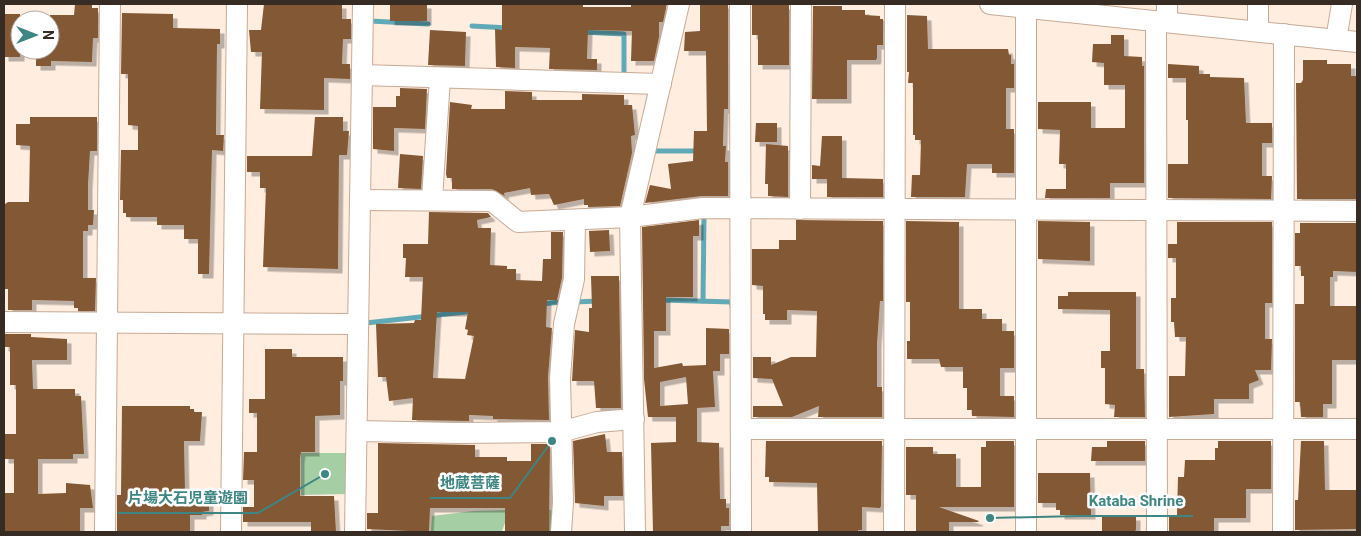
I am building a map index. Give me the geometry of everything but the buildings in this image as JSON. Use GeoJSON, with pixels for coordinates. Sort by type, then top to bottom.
{"type":"FeatureCollection","features":[{"type":"Feature","properties":{"kind":"street"},"geometry":{"type":"LineString","coordinates":[[105,532],[110,4]]}},
{"type":"Feature","properties":{"kind":"street"},"geometry":{"type":"LineString","coordinates":[[230,532],[236,4]]}},
{"type":"Feature","properties":{"kind":"street"},"geometry":{"type":"LineString","coordinates":[[355,532],[363,4]]}},
{"type":"Feature","properties":{"kind":"street"},"geometry":{"type":"LineString","coordinates":[[635,532],[634,419],[629,300],[630,218],[679,4]]}},
{"type":"Feature","properties":{"kind":"street"},"geometry":{"type":"LineString","coordinates":[[740,4],[741,532]]}},
{"type":"Feature","properties":{"kind":"street"},"geometry":{"type":"LineString","coordinates":[[800,209],[801,4]]}},
{"type":"Feature","properties":{"kind":"street"},"geometry":{"type":"LineString","coordinates":[[894,532],[895,4]]}},
{"type":"Feature","properties":{"kind":"street"},"geometry":{"type":"LineString","coordinates":[[990,4],[1163,15],[1258,31],[1357,42]]}},
{"type":"Feature","properties":{"kind":"street"},"geometry":{"type":"LineString","coordinates":[[1258,4],[1258,31]]}},
{"type":"Feature","properties":{"kind":"street"},"geometry":{"type":"LineString","coordinates":[[1336,40],[1342,4]]}},
{"type":"Feature","properties":{"kind":"street"},"geometry":{"type":"LineString","coordinates":[[1026,6],[1026,532]]}},
{"type":"Feature","properties":{"kind":"street"},"geometry":{"type":"LineString","coordinates":[[1157,532],[1155,211],[1163,15]]}},
{"type":"Feature","properties":{"kind":"street"},"geometry":{"type":"LineString","coordinates":[[1283,532],[1284,34]]}},
{"type":"Feature","properties":{"kind":"street"},"geometry":{"type":"LineString","coordinates":[[362,75],[661,84]]}},
{"type":"Feature","properties":{"kind":"street"},"geometry":{"type":"LineString","coordinates":[[432,199],[440,78]]}},
{"type":"Feature","properties":{"kind":"street"},"geometry":{"type":"LineString","coordinates":[[360,200],[432,199],[492,201],[518,222],[630,218],[703,208],[1357,211]]}},
{"type":"Feature","properties":{"kind":"street"},"geometry":{"type":"LineString","coordinates":[[560,532],[563,502],[560,378],[564,324],[574,279],[575,221]]}},
{"type":"Feature","properties":{"kind":"street"},"geometry":{"type":"LineString","coordinates":[[4,322],[358,324]]}},
{"type":"Feature","properties":{"kind":"street"},"geometry":{"type":"LineString","coordinates":[[356,431],[560,432],[597,422],[634,419]]}},
{"type":"Feature","properties":{"kind":"street"},"geometry":{"type":"LineString","coordinates":[[741,429],[1357,430]]}},
{"type":"Feature","properties":{"kind":"green space"},"geometry":{"type":"Polygon","coordinates":[[[301,453],[348,453],[348,494],[301,495],[301,453]]]}},
{"type":"Feature","properties":{"kind":"green space"},"geometry":{"type":"Polygon","coordinates":[[[545,509],[556,511],[554,532],[547,532],[547,525],[505,523],[502,531],[431,532],[432,516],[473,511],[545,509]]]}},
{"type":"Feature","properties":{"kind":"waterway"},"geometry":{"type":"LineString","coordinates":[[370,21],[428,24]]}},
{"type":"Feature","properties":{"kind":"waterway"},"geometry":{"type":"LineString","coordinates":[[472,26],[509,28]]}},
{"type":"Feature","properties":{"kind":"waterway"},"geometry":{"type":"LineString","coordinates":[[582,32],[624,34],[624,76]]}},
{"type":"Feature","properties":{"kind":"waterway"},"geometry":{"type":"LineString","coordinates":[[653,151],[698,151]]}},
{"type":"Feature","properties":{"kind":"waterway"},"geometry":{"type":"LineString","coordinates":[[703,301],[704,216]]}},
{"type":"Feature","properties":{"kind":"waterway"},"geometry":{"type":"LineString","coordinates":[[660,300],[732,302],[732,307]]}},
{"type":"Feature","properties":{"kind":"waterway"},"geometry":{"type":"LineString","coordinates":[[575,302],[598,301]]}},
{"type":"Feature","properties":{"kind":"waterway"},"geometry":{"type":"LineString","coordinates":[[542,304],[561,302]]}},
{"type":"Feature","properties":{"kind":"waterway"},"geometry":{"type":"LineString","coordinates":[[366,323],[474,311]]}},
{"type":"Feature","properties":{"kind":"place","name":"地蔵菩薩"},"geometry":{"type":"Point","coordinates":[552,441]}},
{"type":"Feature","properties":{"kind":"place","name":"片場大石児童遊園"},"geometry":{"type":"Point","coordinates":[325,474]}},
{"type":"Feature","properties":{"kind":"place","name":"Kataba Shrine"},"geometry":{"type":"Point","coordinates":[990,518]}}]}
